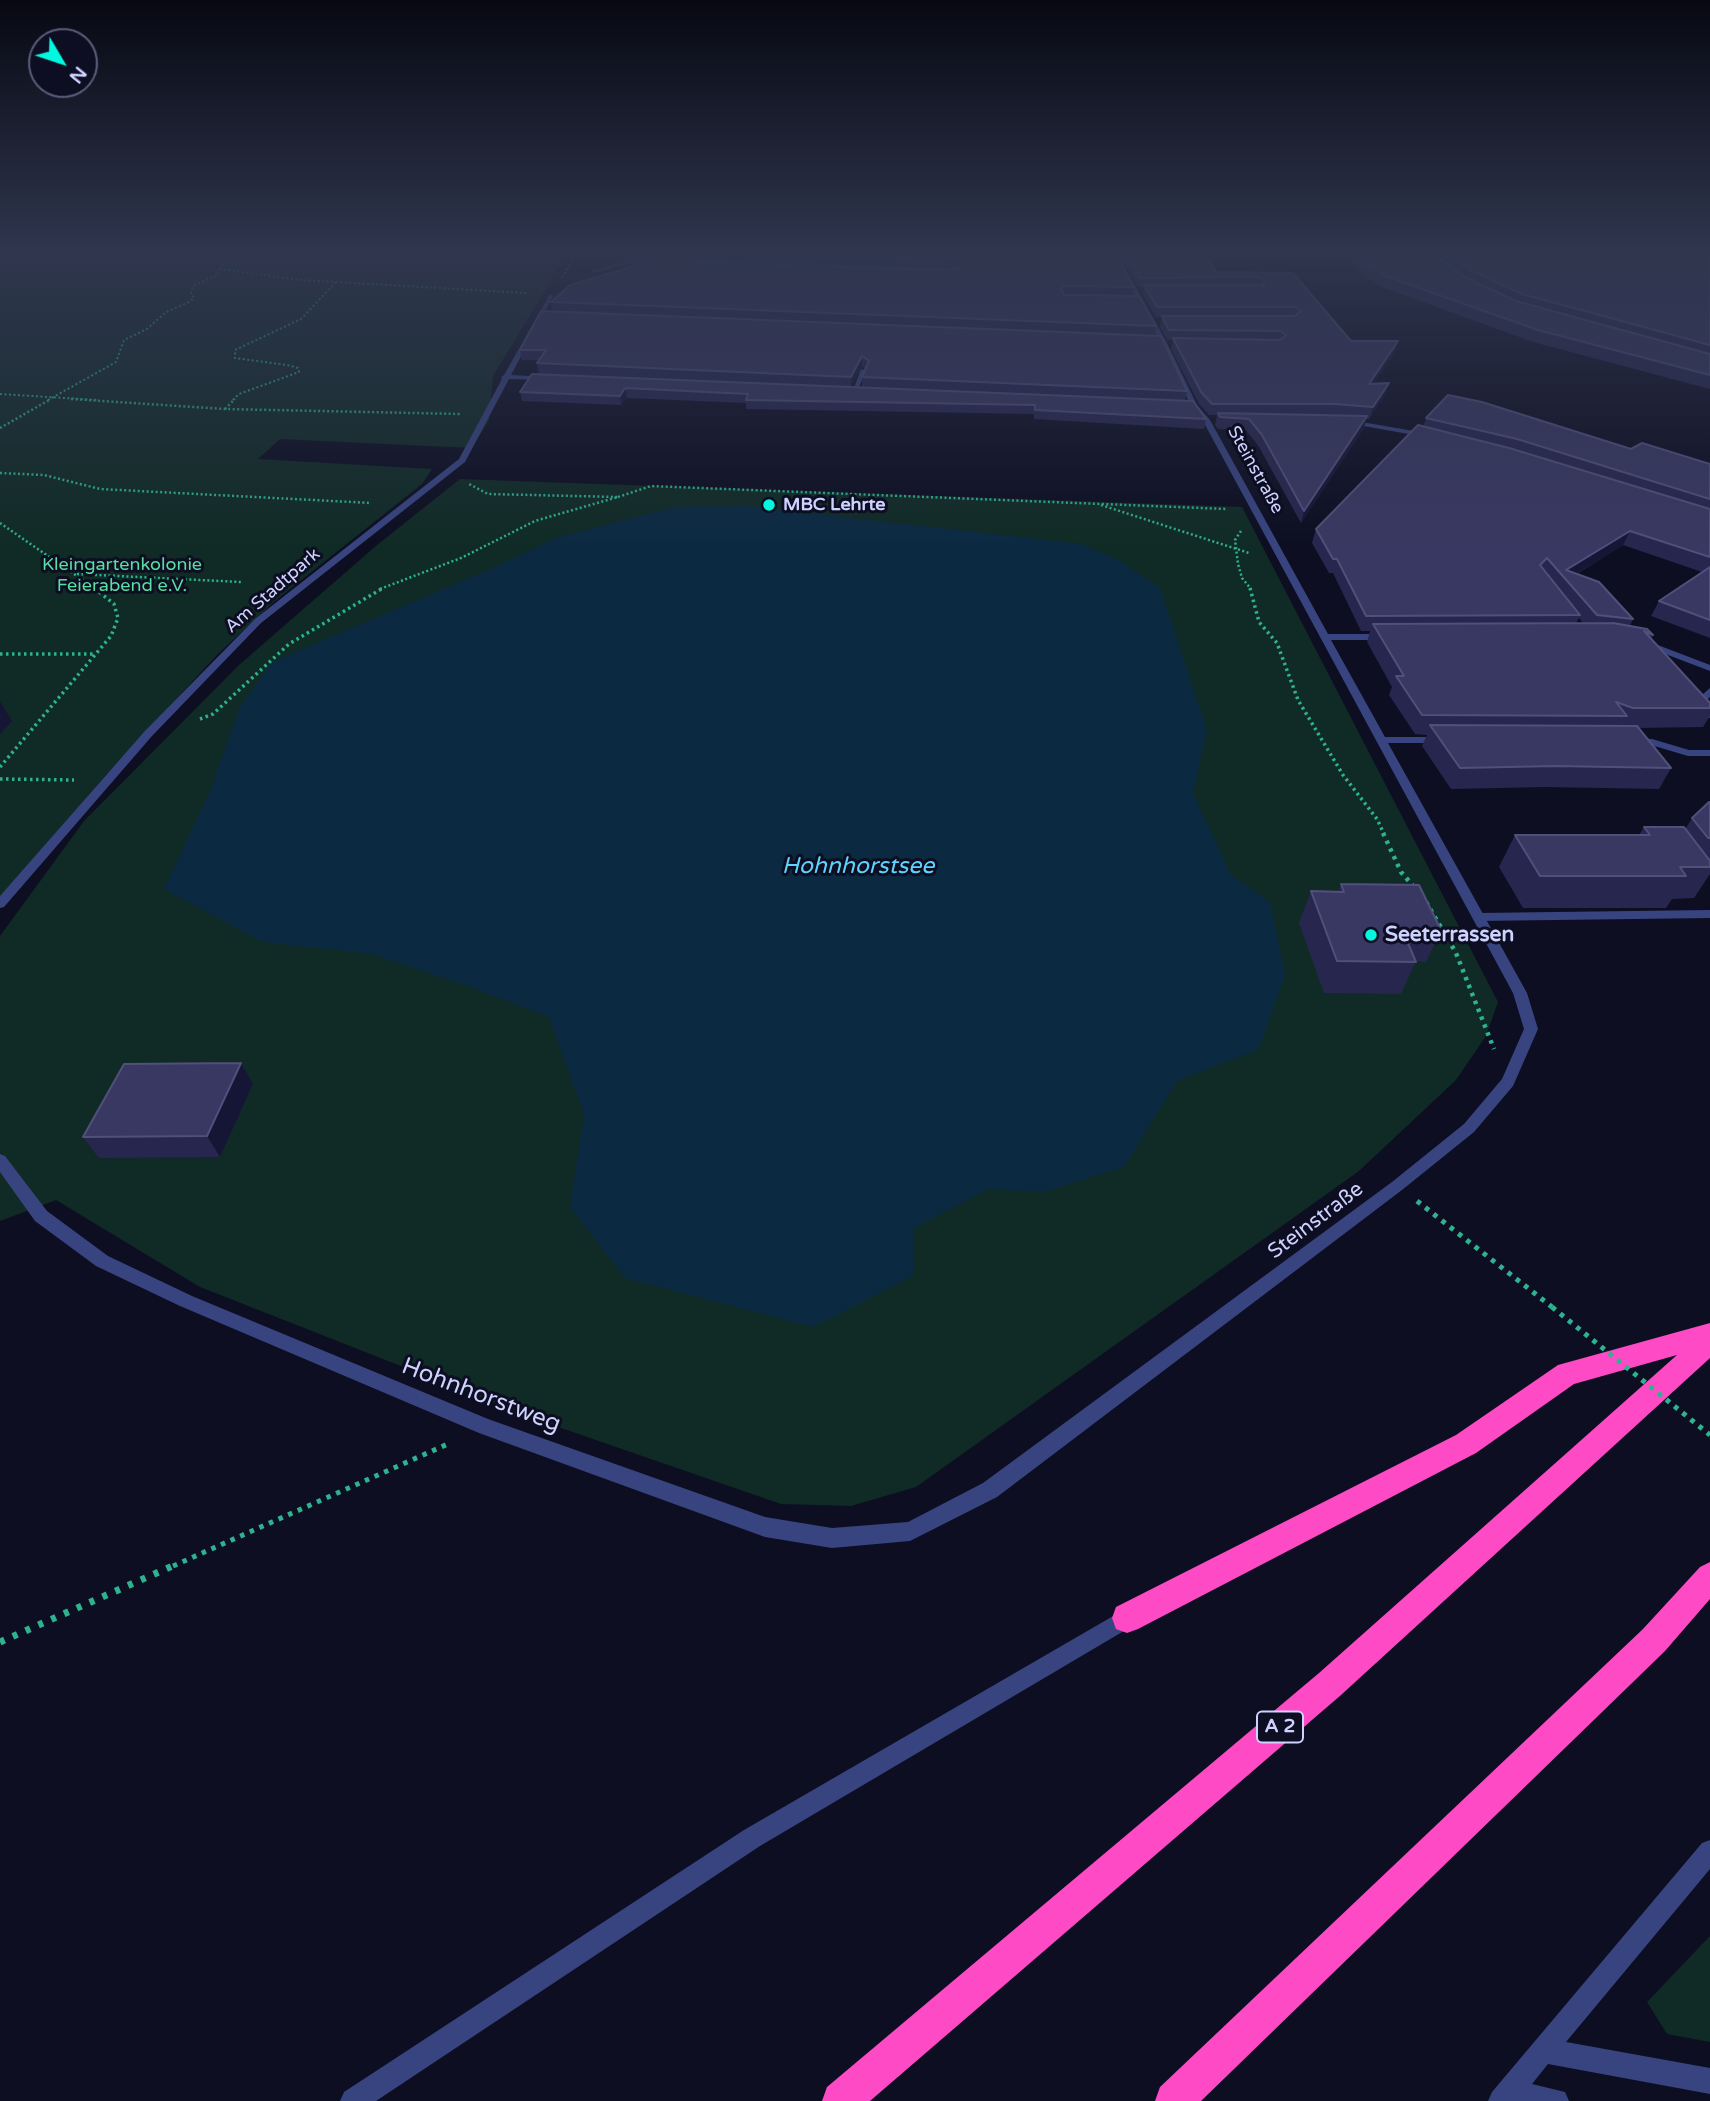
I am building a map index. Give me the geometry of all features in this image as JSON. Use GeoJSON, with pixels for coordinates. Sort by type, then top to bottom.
{"type":"FeatureCollection","features":[{"type":"Feature","properties":{"kind":"highway"},"geometry":{"type":"LineString","coordinates":[[1127,1618],[1466,1444],[1567,1374],[1710,1334]]}},
{"type":"Feature","properties":{"kind":"highway","name":"A 2"},"geometry":{"type":"LineString","coordinates":[[841,2101],[1329,1684],[1710,1342]]}},
{"type":"Feature","properties":{"kind":"highway"},"geometry":{"type":"LineString","coordinates":[[1174,2101],[1654,1640],[1710,1577]]}},
{"type":"Feature","properties":{"kind":"street","name":"Am Stadtpark"},"geometry":{"type":"LineString","coordinates":[[0,904],[148,734],[258,621],[462,460],[518,352]]}},
{"type":"Feature","properties":{"kind":"street","name":"Steinstraße"},"geometry":{"type":"LineString","coordinates":[[990,1490],[1398,1186],[1469,1128],[1508,1082],[1531,1029],[1520,993],[1263,525],[1212,420],[1194,406],[1169,352]]}},
{"type":"Feature","properties":{"kind":"street"},"geometry":{"type":"LineString","coordinates":[[854,392],[863,370]]}},
{"type":"Feature","properties":{"kind":"street"},"geometry":{"type":"LineString","coordinates":[[504,377],[560,379]]}},
{"type":"Feature","properties":{"kind":"street"},"geometry":{"type":"LineString","coordinates":[[840,391],[867,392]]}},
{"type":"Feature","properties":{"kind":"street"},"geometry":{"type":"LineString","coordinates":[[1181,405],[1194,406]]}},
{"type":"Feature","properties":{"kind":"street"},"geometry":{"type":"LineString","coordinates":[[1332,420],[1375,424],[1436,438]]}},
{"type":"Feature","properties":{"kind":"street"},"geometry":{"type":"LineString","coordinates":[[1326,637],[1394,637]]}},
{"type":"Feature","properties":{"kind":"street"},"geometry":{"type":"LineString","coordinates":[[1633,640],[1710,668]]}},
{"type":"Feature","properties":{"kind":"street"},"geometry":{"type":"LineString","coordinates":[[1710,691],[1699,702],[1710,715]]}},
{"type":"Feature","properties":{"kind":"street"},"geometry":{"type":"LineString","coordinates":[[1380,740],[1447,740]]}},
{"type":"Feature","properties":{"kind":"street"},"geometry":{"type":"LineString","coordinates":[[1622,741],[1652,742],[1688,753],[1710,753]]}},
{"type":"Feature","properties":{"kind":"street"},"geometry":{"type":"LineString","coordinates":[[1478,917],[1710,914]]}},
{"type":"Feature","properties":{"kind":"street","name":"Hohnhorstweg"},"geometry":{"type":"LineString","coordinates":[[0,1160],[41,1216],[102,1261],[186,1301],[485,1427],[765,1527],[832,1538],[910,1531],[990,1490]]}},
{"type":"Feature","properties":{"kind":"street"},"geometry":{"type":"LineString","coordinates":[[353,2101],[752,1838],[1127,1618]]}},
{"type":"Feature","properties":{"kind":"street"},"geometry":{"type":"LineString","coordinates":[[1505,2096],[1710,1851]]}},
{"type":"Feature","properties":{"kind":"street"},"geometry":{"type":"LineString","coordinates":[[1544,2051],[1710,2081]]}},
{"type":"Feature","properties":{"kind":"street"},"geometry":{"type":"LineString","coordinates":[[1505,2096],[1556,2101]]}},
{"type":"Feature","properties":{"kind":"path"},"geometry":{"type":"LineString","coordinates":[[0,428],[116,362],[120,352]]}},
{"type":"Feature","properties":{"kind":"path"},"geometry":{"type":"LineString","coordinates":[[225,409],[239,394],[299,372],[298,368],[287,365],[235,358],[235,352]]}},
{"type":"Feature","properties":{"kind":"path"},"geometry":{"type":"LineString","coordinates":[[0,394],[225,409],[485,414]]}},
{"type":"Feature","properties":{"kind":"path"},"geometry":{"type":"LineString","coordinates":[[449,468],[457,477],[488,494],[618,497]]}},
{"type":"Feature","properties":{"kind":"path"},"geometry":{"type":"LineString","coordinates":[[0,473],[44,475],[100,489],[403,504]]}},
{"type":"Feature","properties":{"kind":"path"},"geometry":{"type":"LineString","coordinates":[[148,734],[213,715],[251,676],[289,644],[388,584],[461,558],[535,522],[651,486],[1255,510]]}},
{"type":"Feature","properties":{"kind":"path"},"geometry":{"type":"LineString","coordinates":[[1098,504],[1133,518],[1236,548],[1282,557]]}},
{"type":"Feature","properties":{"kind":"path"},"geometry":{"type":"LineString","coordinates":[[0,523],[114,604],[118,618],[111,636],[0,767]]}},
{"type":"Feature","properties":{"kind":"path"},"geometry":{"type":"LineString","coordinates":[[1263,525],[1241,530],[1235,540],[1242,578],[1250,586],[1259,622],[1277,643],[1298,700],[1343,775],[1377,819],[1401,872],[1417,890]]}},
{"type":"Feature","properties":{"kind":"path"},"geometry":{"type":"LineString","coordinates":[[75,574],[241,582]]}},
{"type":"Feature","properties":{"kind":"path"},"geometry":{"type":"LineString","coordinates":[[0,654],[93,654]]}},
{"type":"Feature","properties":{"kind":"path"},"geometry":{"type":"LineString","coordinates":[[0,779],[107,781]]}},
{"type":"Feature","properties":{"kind":"path"},"geometry":{"type":"LineString","coordinates":[[1424,900],[1456,953],[1469,993],[1508,1082]]}},
{"type":"Feature","properties":{"kind":"path"},"geometry":{"type":"LineString","coordinates":[[1398,1186],[1710,1435]]}},
{"type":"Feature","properties":{"kind":"path"},"geometry":{"type":"LineString","coordinates":[[0,1642],[485,1427]]}},
{"type":"Feature","properties":{"kind":"green space","name":"Kleingartenkolonie Feierabend e.V."},"geometry":{"type":"Polygon","coordinates":[[[0,352],[508,352],[493,376],[489,420],[472,448],[280,439],[258,459],[432,469],[422,484],[275,601],[218,654],[105,776],[0,899],[0,352]]]}},
{"type":"Feature","properties":{"kind":"green space"},"geometry":{"type":"Polygon","coordinates":[[[460,479],[1242,507],[1498,1002],[1486,1036],[1456,1080],[1359,1171],[916,1487],[851,1506],[781,1504],[538,1420],[200,1287],[56,1200],[0,1221],[0,936],[84,821],[239,665],[377,545],[460,479]]]}},
{"type":"Feature","properties":{"kind":"green space"},"geometry":{"type":"Polygon","coordinates":[[[1710,1936],[1710,2042],[1667,2034],[1647,2002],[1710,1936]]]}},
{"type":"Feature","properties":{"kind":"water","name":"Hohnhorstsee"},"geometry":{"type":"Polygon","coordinates":[[[747,506],[1081,544],[1117,559],[1160,588],[1207,730],[1193,793],[1231,875],[1270,902],[1285,975],[1259,1049],[1177,1081],[1124,1167],[1046,1191],[986,1190],[913,1229],[913,1276],[813,1327],[625,1278],[570,1207],[584,1114],[549,1017],[465,985],[371,954],[263,942],[164,889],[210,791],[240,707],[272,662],[495,567],[558,537],[675,507],[747,506]]]}},
{"type":"Feature","properties":{"kind":"building"},"geometry":{"type":"Polygon","coordinates":[[[545,352],[1169,352],[1187,391],[862,377],[869,361],[862,356],[851,377],[537,363],[545,352]]]}},
{"type":"Feature","properties":{"kind":"building"},"geometry":{"type":"Polygon","coordinates":[[[1180,352],[1391,352],[1369,384],[1389,383],[1373,407],[1335,404],[1212,404],[1201,392],[1180,352]]]}},
{"type":"Feature","properties":{"kind":"building"},"geometry":{"type":"Polygon","coordinates":[[[1622,352],[1703,352],[1710,354],[1710,375],[1622,352]]]}},
{"type":"Feature","properties":{"kind":"building"},"geometry":{"type":"Polygon","coordinates":[[[532,374],[1193,401],[1206,419],[1035,410],[1035,405],[746,400],[748,394],[625,388],[620,396],[520,392],[532,374]]]}},
{"type":"Feature","properties":{"kind":"building"},"geometry":{"type":"Polygon","coordinates":[[[1448,395],[1482,402],[1631,449],[1642,443],[1710,464],[1710,499],[1517,439],[1426,418],[1448,395]]]}},
{"type":"Feature","properties":{"kind":"building"},"geometry":{"type":"Polygon","coordinates":[[[1218,413],[1367,416],[1304,511],[1262,435],[1249,419],[1220,417],[1218,413]]]}},
{"type":"Feature","properties":{"kind":"building"},"geometry":{"type":"Polygon","coordinates":[[[1418,425],[1509,448],[1710,509],[1710,557],[1630,531],[1566,570],[1599,582],[1633,619],[1597,615],[1547,558],[1540,565],[1580,615],[1366,616],[1337,559],[1333,559],[1316,529],[1418,425]]]}},
{"type":"Feature","properties":{"kind":"building"},"geometry":{"type":"Polygon","coordinates":[[[1710,567],[1710,620],[1659,601],[1710,567]]]}},
{"type":"Feature","properties":{"kind":"building"},"geometry":{"type":"Polygon","coordinates":[[[1613,623],[1647,629],[1653,635],[1644,631],[1710,703],[1710,708],[1633,708],[1616,702],[1627,716],[1422,715],[1396,676],[1404,676],[1373,624],[1613,623]]]}},
{"type":"Feature","properties":{"kind":"building"},"geometry":{"type":"Polygon","coordinates":[[[1430,725],[1637,726],[1671,768],[1460,768],[1430,725]]]}},
{"type":"Feature","properties":{"kind":"building"},"geometry":{"type":"Polygon","coordinates":[[[1709,802],[1710,838],[1708,838],[1692,818],[1709,802]]]}},
{"type":"Feature","properties":{"kind":"building"},"geometry":{"type":"Polygon","coordinates":[[[1644,827],[1684,827],[1710,861],[1710,867],[1680,867],[1686,876],[1540,876],[1515,835],[1650,835],[1644,827]]]}},
{"type":"Feature","properties":{"kind":"building"},"geometry":{"type":"Polygon","coordinates":[[[1341,884],[1419,885],[1441,930],[1402,929],[1416,962],[1337,961],[1311,891],[1344,892],[1341,884]]]}},
{"type":"Feature","properties":{"kind":"building"},"geometry":{"type":"Polygon","coordinates":[[[241,1063],[207,1136],[83,1137],[124,1064],[241,1063]]]}},
{"type":"Feature","properties":{"kind":"place","name":"MBC Lehrte"},"geometry":{"type":"Point","coordinates":[769,505]}},
{"type":"Feature","properties":{"kind":"place","name":"Seeterrassen"},"geometry":{"type":"Point","coordinates":[1371,935]}}]}
